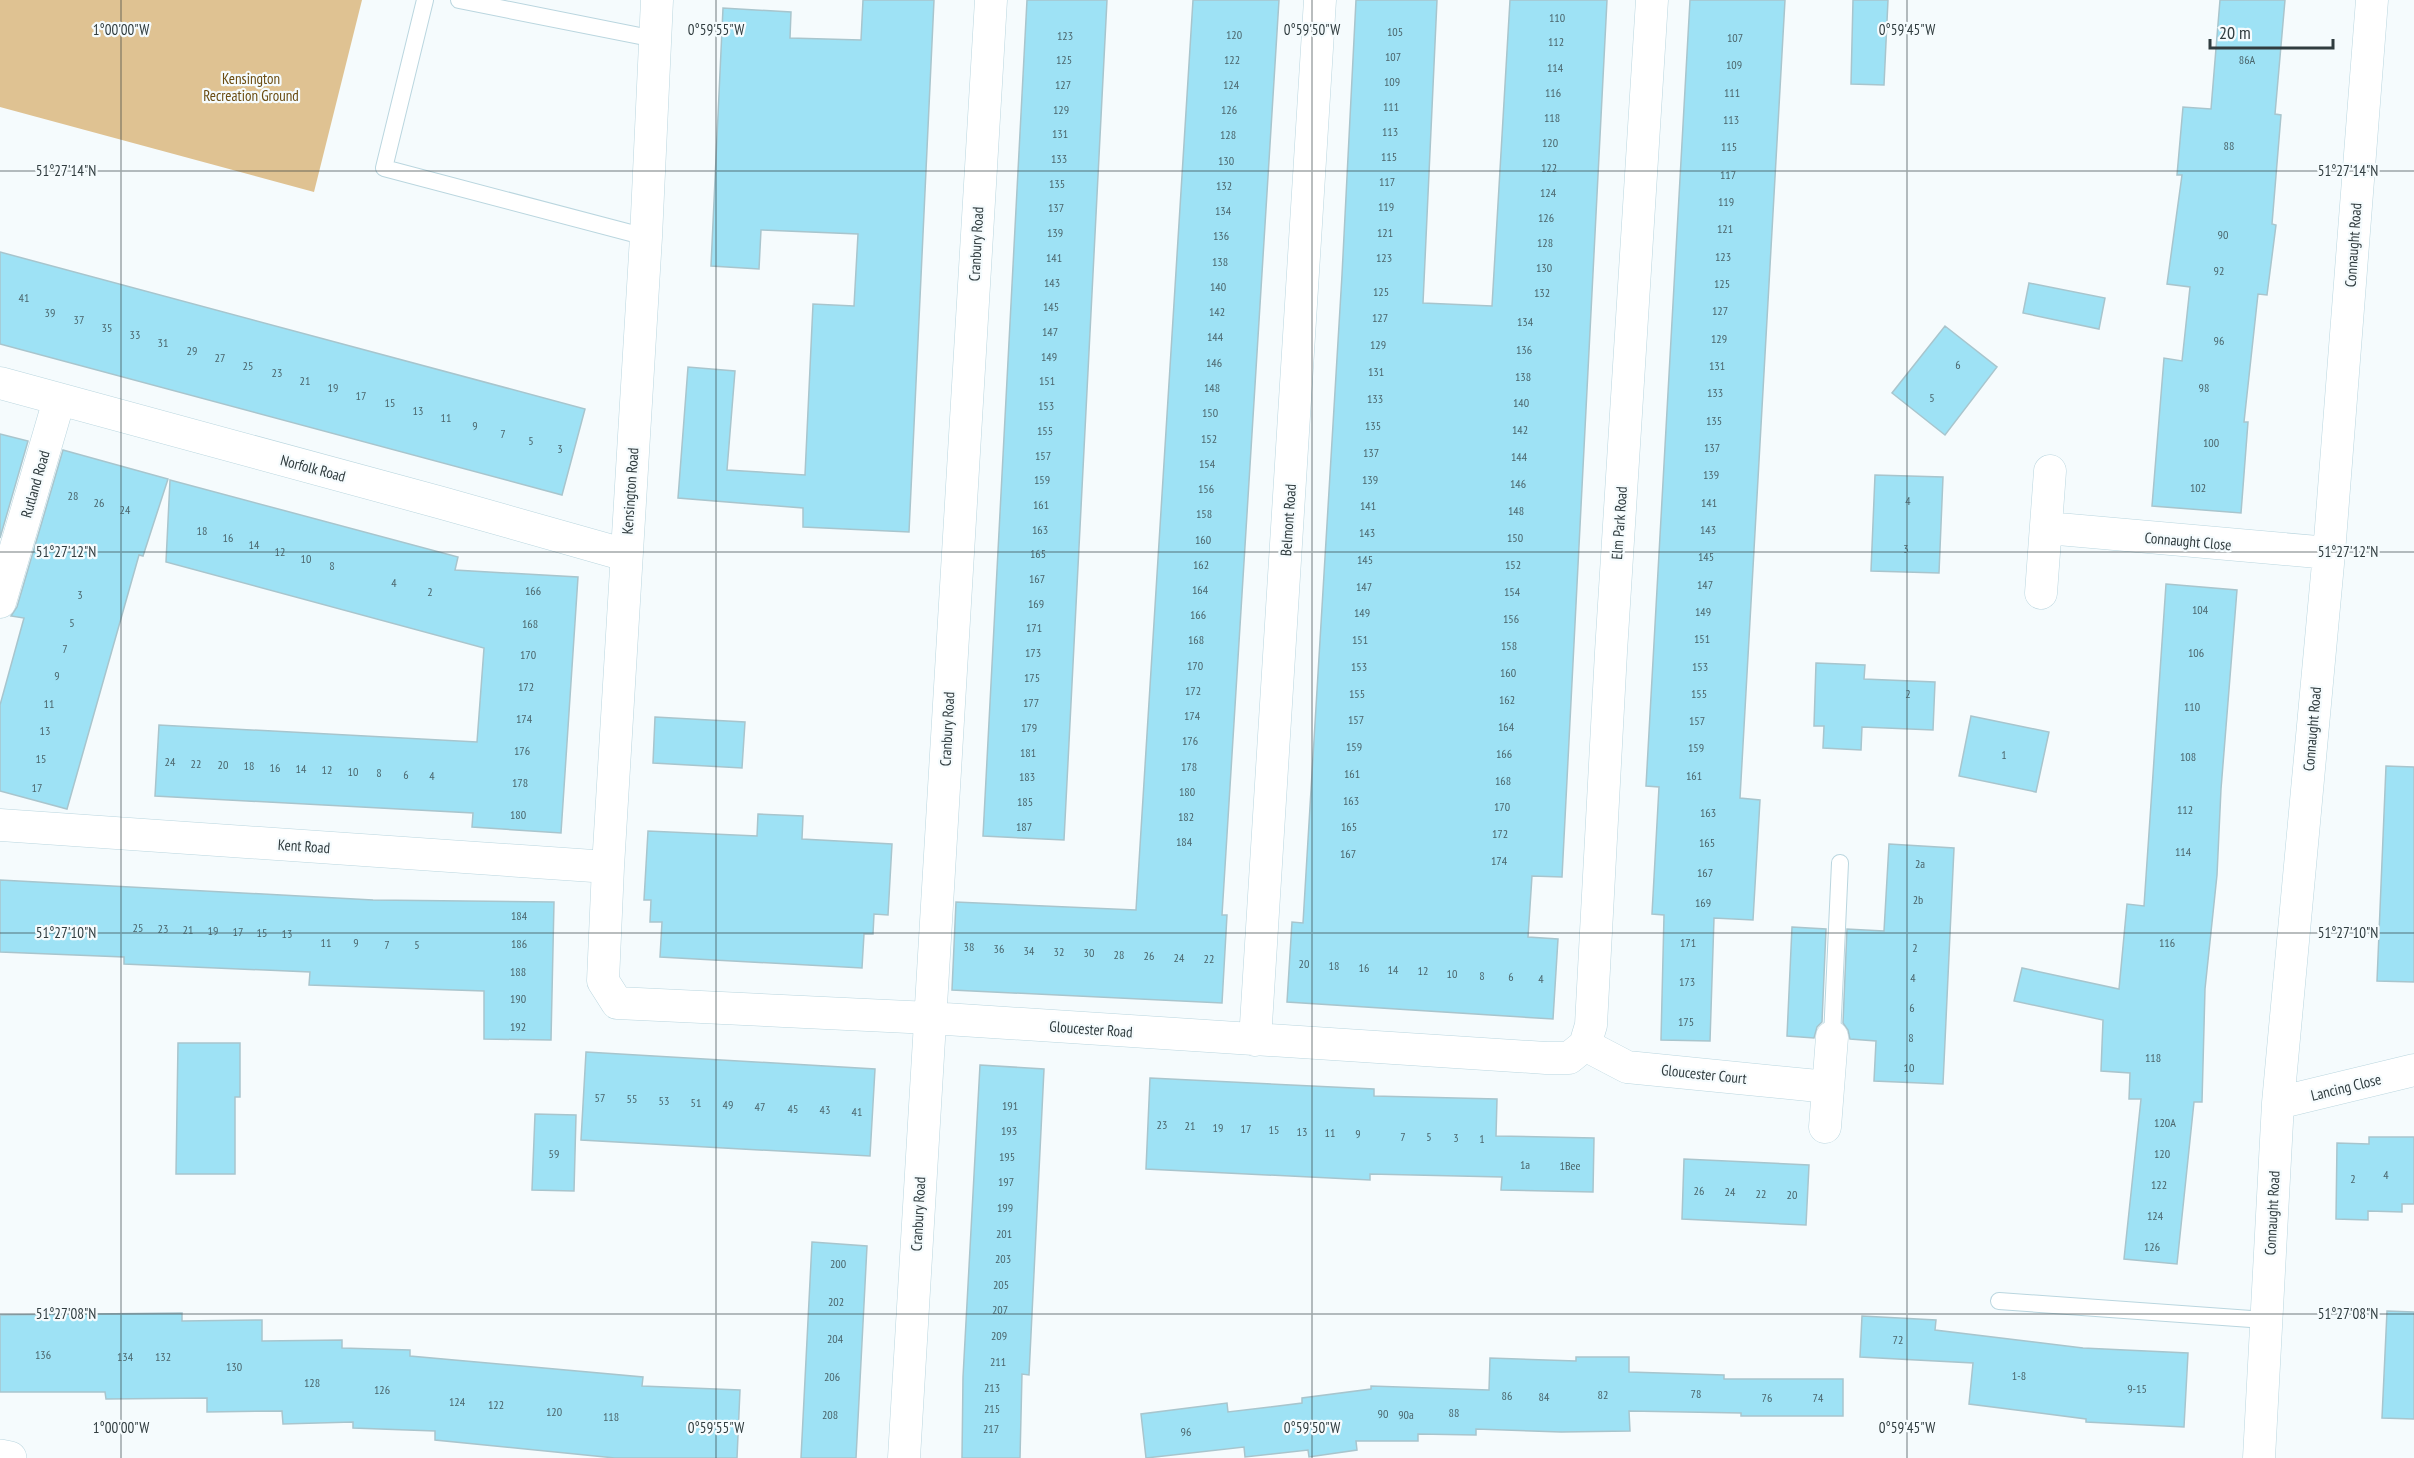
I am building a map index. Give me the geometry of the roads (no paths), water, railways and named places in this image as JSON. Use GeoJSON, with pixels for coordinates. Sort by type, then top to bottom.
{"type":"FeatureCollection","features":[{"type":"Feature","properties":{"kind":"street","name":"Kensington Road"},"geometry":{"type":"LineString","coordinates":[[603,981],[646,237],[657,0]]}},
{"type":"Feature","properties":{"kind":"street","name":"Cranbury Road"},"geometry":{"type":"LineString","coordinates":[[904,1458],[991,0]]}},
{"type":"Feature","properties":{"kind":"street","name":"Belmont Road"},"geometry":{"type":"LineString","coordinates":[[1255,1040],[1320,0]]}},
{"type":"Feature","properties":{"kind":"street","name":"Elm Park Road"},"geometry":{"type":"LineString","coordinates":[[1585,1045],[1591,1025],[1610,664],[1653,0]]}},
{"type":"Feature","properties":{"kind":"street","name":"Connaught Road"},"geometry":{"type":"LineString","coordinates":[[2259,1458],[2278,1103],[2329,553],[2372,0]]}},
{"type":"Feature","properties":{"kind":"street","name":"Norfolk Road"},"geometry":{"type":"LineString","coordinates":[[0,384],[442,502],[626,555]]}},
{"type":"Feature","properties":{"kind":"street","name":"Rutland Road"},"geometry":{"type":"LineString","coordinates":[[0,602],[59,400]]}},
{"type":"Feature","properties":{"kind":"street"},"geometry":{"type":"LineString","coordinates":[[2041,593],[2048,528],[2050,471]]}},
{"type":"Feature","properties":{"kind":"street","name":"Connaught Close"},"geometry":{"type":"LineString","coordinates":[[2048,528],[2329,553]]}},
{"type":"Feature","properties":{"kind":"street","name":"Kent Road"},"geometry":{"type":"LineString","coordinates":[[0,825],[608,867]]}},
{"type":"Feature","properties":{"kind":"street","name":"Gloucester Road"},"geometry":{"type":"LineString","coordinates":[[603,981],[616,1003],[930,1018],[1546,1058],[1569,1058],[1585,1045]]}},
{"type":"Feature","properties":{"kind":"street"},"geometry":{"type":"LineString","coordinates":[[1825,1127],[1832,1037]]}},
{"type":"Feature","properties":{"kind":"street","name":"Gloucester Court"},"geometry":{"type":"LineString","coordinates":[[1585,1045],[1626,1066],[1828,1087]]}},
{"type":"Feature","properties":{"kind":"street","name":"Lancing Close"},"geometry":{"type":"LineString","coordinates":[[2278,1103],[2414,1070]]}},
{"type":"Feature","properties":{"kind":"street"},"geometry":{"type":"LineString","coordinates":[[0,1456],[10,1458]]}},
{"type":"Feature","properties":{"kind":"lane"},"geometry":{"type":"LineString","coordinates":[[425,0],[384,168],[646,237]]}},
{"type":"Feature","properties":{"kind":"lane"},"geometry":{"type":"LineString","coordinates":[[459,0],[655,39]]}},
{"type":"Feature","properties":{"kind":"lane"},"geometry":{"type":"LineString","coordinates":[[1832,1037],[1840,863]]}},
{"type":"Feature","properties":{"kind":"lane"},"geometry":{"type":"LineString","coordinates":[[1999,1300],[2265,1320]]}},
{"type":"Feature","properties":{"kind":"park label","name":"Kensington Recreation Ground"},"geometry":{"type":"Point","coordinates":[251,86]}}]}
